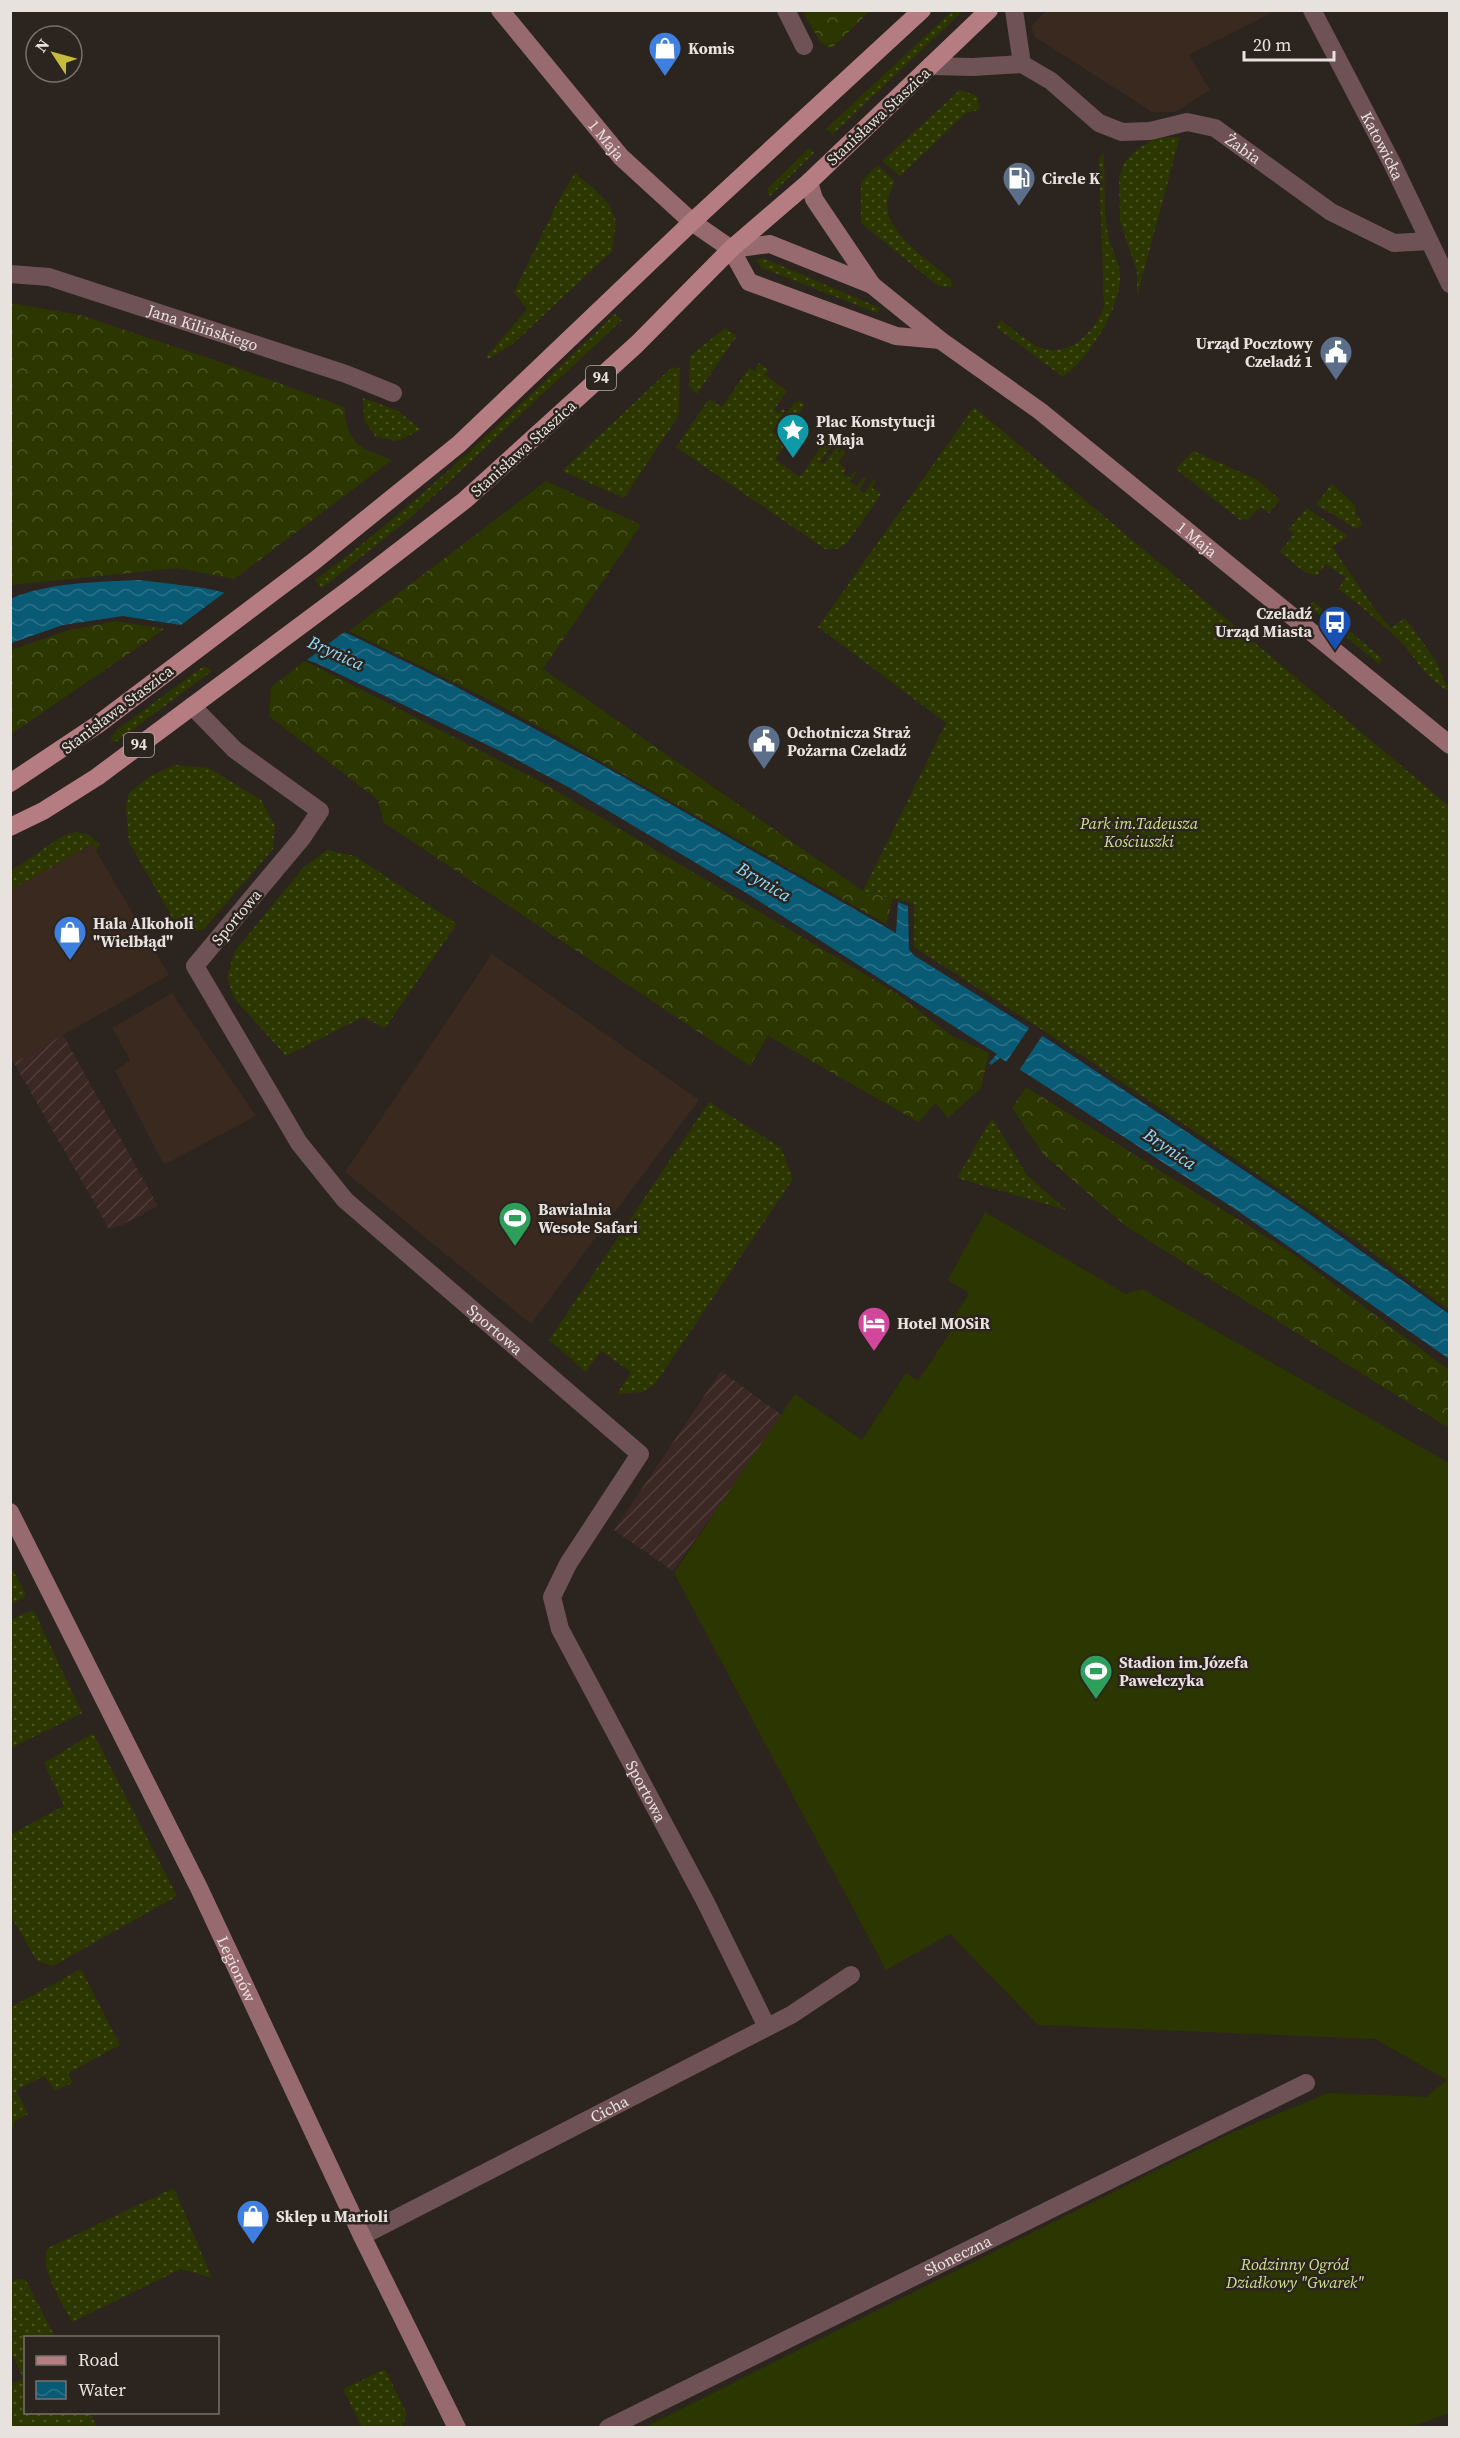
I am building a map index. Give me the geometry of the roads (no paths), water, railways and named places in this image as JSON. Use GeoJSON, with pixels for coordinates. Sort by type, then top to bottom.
{"type":"FeatureCollection","features":[{"type":"Feature","properties":{"kind":"main road","name":"Stanisława Staszica"},"geometry":{"type":"LineString","coordinates":[[10,783],[97,725],[190,655],[313,562],[459,444],[692,222],[922,10]]}},
{"type":"Feature","properties":{"kind":"main road","name":"Stanisława Staszica"},"geometry":{"type":"LineString","coordinates":[[10,827],[43,811],[97,777],[465,500],[637,344],[731,249],[809,182],[989,10]]}},
{"type":"Feature","properties":{"kind":"street","name":"1 Maja"},"geometry":{"type":"LineString","coordinates":[[500,10],[621,157],[692,222],[731,249],[749,282],[896,336],[940,340]]}},
{"type":"Feature","properties":{"kind":"street"},"geometry":{"type":"LineString","coordinates":[[786,10],[804,46]]}},
{"type":"Feature","properties":{"kind":"street"},"geometry":{"type":"LineString","coordinates":[[930,66],[973,68],[1022,64],[1014,10]]}},
{"type":"Feature","properties":{"kind":"street","name":"Katowicka"},"geometry":{"type":"LineString","coordinates":[[1312,10],[1392,163],[1449,284]]}},
{"type":"Feature","properties":{"kind":"street","name":"Żabia"},"geometry":{"type":"LineString","coordinates":[[1022,64],[1051,81],[1099,123],[1122,132],[1150,131],[1187,122],[1215,128],[1331,212],[1395,243],[1429,241]]}},
{"type":"Feature","properties":{"kind":"street"},"geometry":{"type":"LineString","coordinates":[[809,182],[814,199],[872,285]]}},
{"type":"Feature","properties":{"kind":"street","name":"1 Maja"},"geometry":{"type":"LineString","coordinates":[[731,249],[770,244],[872,285],[940,340],[1040,411],[1449,745]]}},
{"type":"Feature","properties":{"kind":"street","name":"Jana Kilińskiego"},"geometry":{"type":"LineString","coordinates":[[10,274],[49,277],[345,374],[393,393]]}},
{"type":"Feature","properties":{"kind":"street","name":"Sportowa"},"geometry":{"type":"LineString","coordinates":[[192,706],[234,750],[320,811],[302,838],[195,966],[299,1143],[345,1200],[640,1454],[568,1564],[552,1597],[560,1629],[705,1901],[767,2027]]}},
{"type":"Feature","properties":{"kind":"street","name":"Legionów"},"geometry":{"type":"LineString","coordinates":[[10,1512],[199,1888],[362,2236],[457,2427]]}},
{"type":"Feature","properties":{"kind":"street","name":"Cicha"},"geometry":{"type":"LineString","coordinates":[[362,2236],[791,2015],[851,1975]]}},
{"type":"Feature","properties":{"kind":"street","name":"Słoneczna"},"geometry":{"type":"LineString","coordinates":[[608,2427],[1306,2083]]}},
{"type":"Feature","properties":{"kind":"water","name":"Brynica"},"geometry":{"type":"Polygon","coordinates":[[[140,580],[204,588],[270,603],[351,635],[449,683],[604,766],[896,933],[898,902],[908,906],[909,950],[915,956],[1055,1044],[1308,1213],[1449,1314],[1449,1359],[1238,1211],[1030,1076],[1000,1058],[991,1065],[989,1063],[997,1054],[748,894],[570,788],[502,752],[316,663],[219,631],[123,616],[63,625],[11,643],[10,599],[57,586],[140,580]]]}},
{"type":"Feature","properties":{"kind":"place","name":"Komis"},"geometry":{"type":"Point","coordinates":[665,77]}},
{"type":"Feature","properties":{"kind":"place","name":"Circle K"},"geometry":{"type":"Point","coordinates":[1019,207]}},
{"type":"Feature","properties":{"kind":"place","name":"Urząd Pocztowy Czeladź 1"},"geometry":{"type":"Point","coordinates":[1336,381]}},
{"type":"Feature","properties":{"kind":"place","name":"Plac Konstytucji 3 Maja"},"geometry":{"type":"Point","coordinates":[793,459]}},
{"type":"Feature","properties":{"kind":"place","name":"Czeladź Urząd Miasta"},"geometry":{"type":"Point","coordinates":[1335,651]}},
{"type":"Feature","properties":{"kind":"place","name":"Ochotnicza Straż Pożarna Czeladź"},"geometry":{"type":"Point","coordinates":[764,770]}},
{"type":"Feature","properties":{"kind":"place","name":"Hala Alkoholi \"Wielbłąd\""},"geometry":{"type":"Point","coordinates":[70,961]}},
{"type":"Feature","properties":{"kind":"place","name":"Bawialnia Wesołe Safari"},"geometry":{"type":"Point","coordinates":[515,1247]}},
{"type":"Feature","properties":{"kind":"place","name":"Hotel MOSiR"},"geometry":{"type":"Point","coordinates":[874,1352]}},
{"type":"Feature","properties":{"kind":"place","name":"Stadion im.Józefa Pawełczyka"},"geometry":{"type":"Point","coordinates":[1096,1700]}},
{"type":"Feature","properties":{"kind":"place","name":"Sklep u Marioli"},"geometry":{"type":"Point","coordinates":[253,2245]}},
{"type":"Feature","properties":{"kind":"park label","name":"Park im.Tadeusza Kościuszki"},"geometry":{"type":"Point","coordinates":[1139,832]}},
{"type":"Feature","properties":{"kind":"park label","name":"Rodzinny Ogród Działkowy \"Gwarek\""},"geometry":{"type":"Point","coordinates":[1295,2273]}}]}
